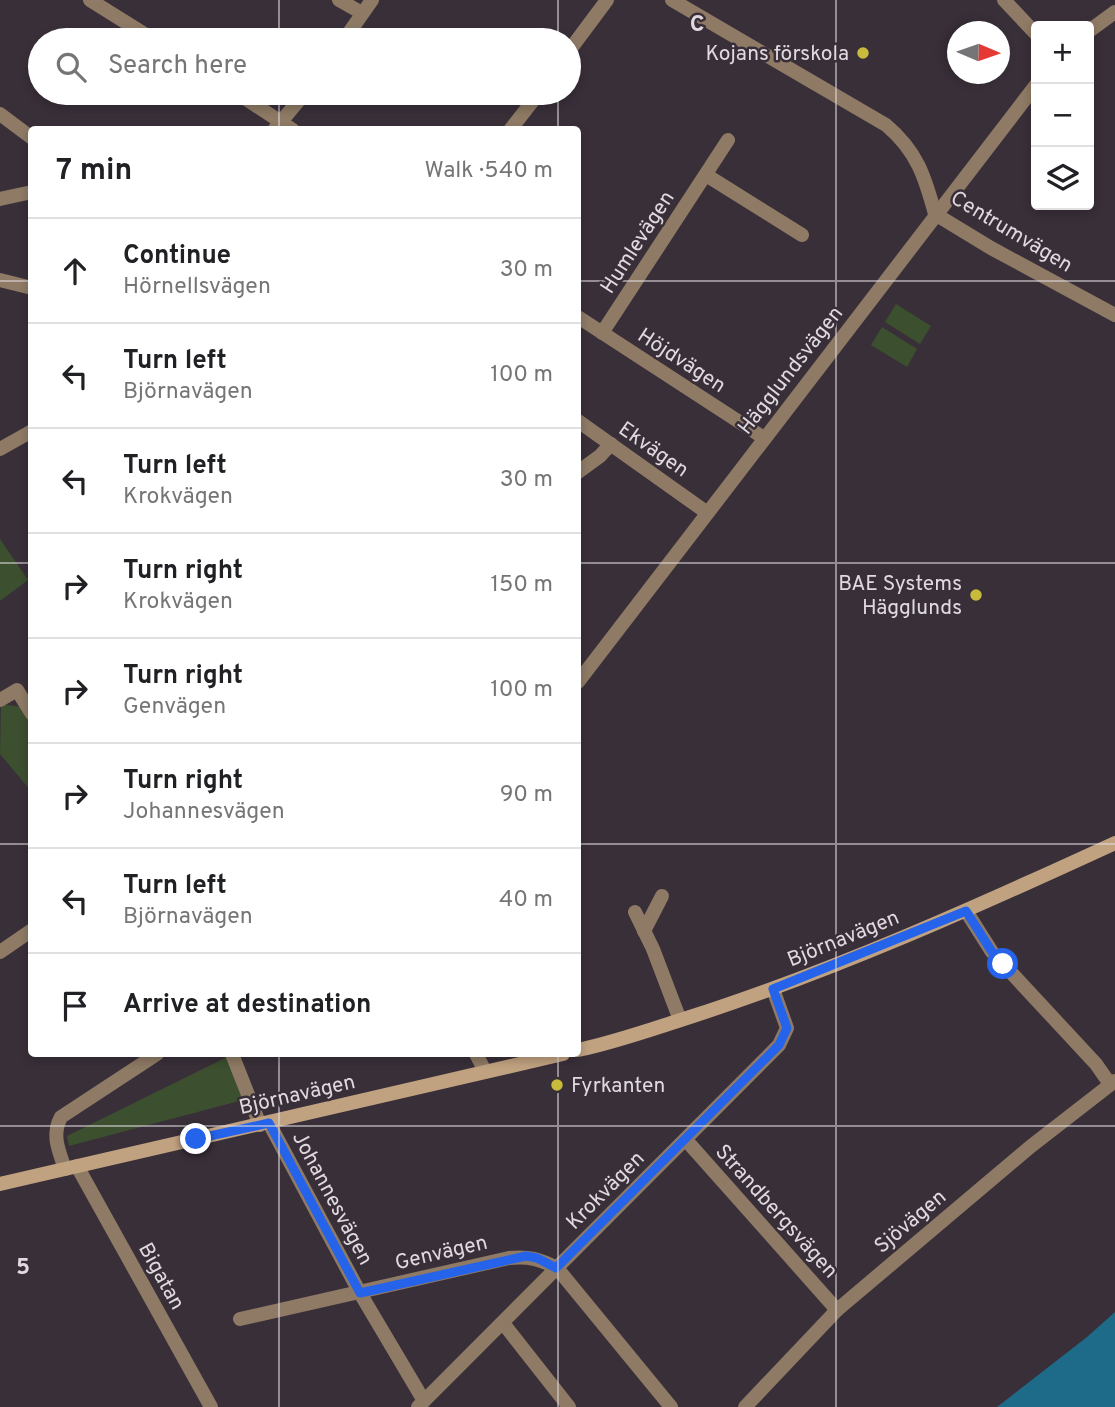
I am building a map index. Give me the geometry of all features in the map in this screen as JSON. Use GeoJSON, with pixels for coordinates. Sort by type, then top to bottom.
{"type":"FeatureCollection","features":[{"type":"Feature","properties":{"kind":"main road","name":"Björnavägen"},"geometry":{"type":"LineString","coordinates":[[581,1049],[615,1042],[773,989],[966,911],[1115,843]]}},
{"type":"Feature","properties":{"kind":"main road","name":"Björnavägen"},"geometry":{"type":"LineString","coordinates":[[0,1184],[549,1057]]}},
{"type":"Feature","properties":{"kind":"street"},"geometry":{"type":"LineString","coordinates":[[90,0],[135,28]]}},
{"type":"Feature","properties":{"kind":"street"},"geometry":{"type":"LineString","coordinates":[[339,0],[362,13]]}},
{"type":"Feature","properties":{"kind":"street"},"geometry":{"type":"LineString","coordinates":[[352,28],[372,0]]}},
{"type":"Feature","properties":{"kind":"street"},"geometry":{"type":"LineString","coordinates":[[581,35],[607,0]]}},
{"type":"Feature","properties":{"kind":"street","name":"Centrumvägen"},"geometry":{"type":"LineString","coordinates":[[672,0],[886,125],[904,141],[917,160],[935,214],[990,248],[1115,315]]}},
{"type":"Feature","properties":{"kind":"street"},"geometry":{"type":"LineString","coordinates":[[1004,0],[1031,29]]}},
{"type":"Feature","properties":{"kind":"street"},"geometry":{"type":"LineString","coordinates":[[1094,27],[1115,12]]}},
{"type":"Feature","properties":{"kind":"street","name":"Hägglundsvägen"},"geometry":{"type":"LineString","coordinates":[[581,678],[1031,91]]}},
{"type":"Feature","properties":{"kind":"street"},"geometry":{"type":"LineString","coordinates":[[253,105],[282,126]]}},
{"type":"Feature","properties":{"kind":"street"},"geometry":{"type":"LineString","coordinates":[[284,126],[297,105]]}},
{"type":"Feature","properties":{"kind":"street"},"geometry":{"type":"LineString","coordinates":[[513,126],[530,105]]}},
{"type":"Feature","properties":{"kind":"street"},"geometry":{"type":"LineString","coordinates":[[0,114],[28,135]]}},
{"type":"Feature","properties":{"kind":"street","name":"Humlevägen"},"geometry":{"type":"LineString","coordinates":[[602,333],[728,140]]}},
{"type":"Feature","properties":{"kind":"street"},"geometry":{"type":"LineString","coordinates":[[706,175],[802,235]]}},
{"type":"Feature","properties":{"kind":"street"},"geometry":{"type":"LineString","coordinates":[[0,199],[28,193]]}},
{"type":"Feature","properties":{"kind":"street"},"geometry":{"type":"LineString","coordinates":[[0,280],[28,287]]}},
{"type":"Feature","properties":{"kind":"street","name":"Höjdvägen"},"geometry":{"type":"LineString","coordinates":[[581,319],[764,438]]}},
{"type":"Feature","properties":{"kind":"street","name":"Ekvägen"},"geometry":{"type":"LineString","coordinates":[[581,423],[706,512]]}},
{"type":"Feature","properties":{"kind":"street"},"geometry":{"type":"LineString","coordinates":[[0,449],[28,433]]}},
{"type":"Feature","properties":{"kind":"street"},"geometry":{"type":"LineString","coordinates":[[581,470],[611,444]]}},
{"type":"Feature","properties":{"kind":"street"},"geometry":{"type":"LineString","coordinates":[[0,700],[17,690],[28,708]]}},
{"type":"Feature","properties":{"kind":"street"},"geometry":{"type":"LineString","coordinates":[[644,931],[662,895]]}},
{"type":"Feature","properties":{"kind":"street"},"geometry":{"type":"LineString","coordinates":[[966,911],[992,952],[1112,1083]]}},
{"type":"Feature","properties":{"kind":"street"},"geometry":{"type":"LineString","coordinates":[[635,912],[680,1020]]}},
{"type":"Feature","properties":{"kind":"street"},"geometry":{"type":"LineString","coordinates":[[0,951],[28,933]]}},
{"type":"Feature","properties":{"kind":"street","name":"Krokvägen"},"geometry":{"type":"LineString","coordinates":[[421,1404],[756,1070],[783,1039],[787,1028],[773,989]]}},
{"type":"Feature","properties":{"kind":"street"},"geometry":{"type":"LineString","coordinates":[[71,1168],[55,1131],[61,1117],[152,1057]]}},
{"type":"Feature","properties":{"kind":"street","name":"Johannesvägen"},"geometry":{"type":"LineString","coordinates":[[233,1057],[264,1124],[421,1404]]}},
{"type":"Feature","properties":{"kind":"street"},"geometry":{"type":"LineString","coordinates":[[478,1057],[485,1071]]}},
{"type":"Feature","properties":{"kind":"street","name":"Sjövägen"},"geometry":{"type":"LineString","coordinates":[[745,1407],[837,1310],[1030,1147],[1112,1083]]}},
{"type":"Feature","properties":{"kind":"street","name":"Strandbergsvägen"},"geometry":{"type":"LineString","coordinates":[[686,1140],[837,1310]]}},
{"type":"Feature","properties":{"kind":"street","name":"Bigatan"},"geometry":{"type":"LineString","coordinates":[[71,1168],[211,1407]]}},
{"type":"Feature","properties":{"kind":"street","name":"Genvägen"},"geometry":{"type":"LineString","coordinates":[[240,1319],[517,1257],[537,1258],[556,1268]]}},
{"type":"Feature","properties":{"kind":"street"},"geometry":{"type":"LineString","coordinates":[[556,1268],[671,1407]]}},
{"type":"Feature","properties":{"kind":"street"},"geometry":{"type":"LineString","coordinates":[[503,1323],[569,1407]]}},
{"type":"Feature","properties":{"kind":"green space"},"geometry":{"type":"Polygon","coordinates":[[[896,304],[931,326],[920,344],[885,322],[896,304]]]}},
{"type":"Feature","properties":{"kind":"green space"},"geometry":{"type":"Polygon","coordinates":[[[882,327],[917,349],[907,367],[871,345],[882,327]]]}},
{"type":"Feature","properties":{"kind":"green space"},"geometry":{"type":"Polygon","coordinates":[[[0,539],[28,580],[0,601],[0,539]]]}},
{"type":"Feature","properties":{"kind":"green space"},"geometry":{"type":"Polygon","coordinates":[[[1,704],[22,707],[28,718],[28,787],[0,754],[1,704]]]}},
{"type":"Feature","properties":{"kind":"green space"},"geometry":{"type":"Polygon","coordinates":[[[227,1057],[243,1100],[69,1146],[67,1136],[227,1057]]]}},
{"type":"Feature","properties":{"kind":"water"},"geometry":{"type":"Polygon","coordinates":[[[1115,1312],[1115,1407],[997,1407],[1087,1337],[1115,1312]]]}},
{"type":"Feature","properties":{"kind":"place","name":"Kojans förskola"},"geometry":{"type":"Point","coordinates":[863,53]}},
{"type":"Feature","properties":{"kind":"place","name":"BAE Systems Hägglunds"},"geometry":{"type":"Point","coordinates":[976,595]}},
{"type":"Feature","properties":{"kind":"place","name":"Fyrkanten"},"geometry":{"type":"Point","coordinates":[557,1085]}},
{"type":"Feature","properties":{"kind":"route"},"geometry":{"type":"LineString","coordinates":[[196,1139],[269,1123],[360,1293],[509,1258],[537,1258],[556,1268],[779,1045],[787,1028],[773,989],[966,911],[992,952],[1003,964]]}}]}
